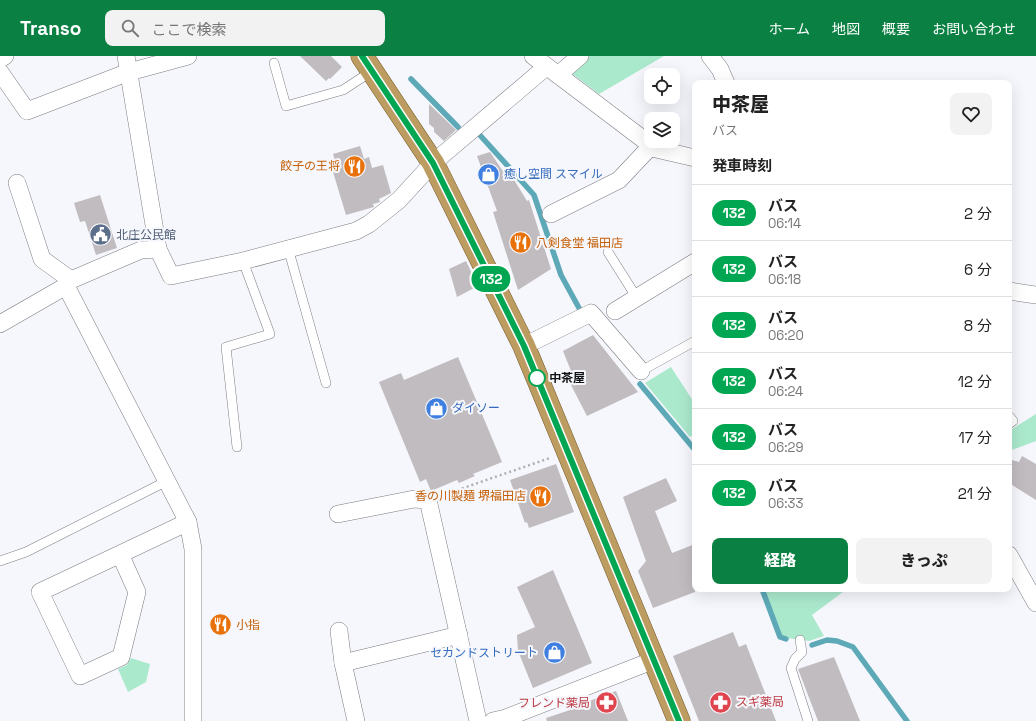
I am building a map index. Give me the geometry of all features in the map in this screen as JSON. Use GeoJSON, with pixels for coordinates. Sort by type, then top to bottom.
{"type":"FeatureCollection","features":[{"type":"Feature","properties":{"kind":"highway"},"geometry":{"type":"LineString","coordinates":[[367,63],[433,163],[524,346],[679,721]]}},
{"type":"Feature","properties":{"kind":"street"},"geometry":{"type":"LineString","coordinates":[[0,59],[5,56]]}},
{"type":"Feature","properties":{"kind":"street"},"geometry":{"type":"LineString","coordinates":[[0,72],[27,110],[128,64],[188,56]]}},
{"type":"Feature","properties":{"kind":"street"},"geometry":{"type":"LineString","coordinates":[[533,56],[644,141]]}},
{"type":"Feature","properties":{"kind":"street"},"geometry":{"type":"LineString","coordinates":[[128,64],[158,249],[171,276],[243,261],[356,230],[369,224],[399,200],[433,163],[552,71],[580,56]]}},
{"type":"Feature","properties":{"kind":"street"},"geometry":{"type":"LineString","coordinates":[[710,56],[720,69],[725,80]]}},
{"type":"Feature","properties":{"kind":"street"},"geometry":{"type":"LineString","coordinates":[[551,214],[619,180],[649,148]]}},
{"type":"Feature","properties":{"kind":"street"},"geometry":{"type":"LineString","coordinates":[[654,148],[692,157]]}},
{"type":"Feature","properties":{"kind":"street"},"geometry":{"type":"LineString","coordinates":[[17,183],[42,259],[68,283],[188,522],[193,549],[193,721]]}},
{"type":"Feature","properties":{"kind":"street"},"geometry":{"type":"LineString","coordinates":[[0,324],[68,283],[141,250],[158,249]]}},
{"type":"Feature","properties":{"kind":"street"},"geometry":{"type":"LineString","coordinates":[[615,311],[692,264]]}},
{"type":"Feature","properties":{"kind":"street"},"geometry":{"type":"LineString","coordinates":[[1012,291],[1036,295]]}},
{"type":"Feature","properties":{"kind":"street"},"geometry":{"type":"LineString","coordinates":[[524,346],[591,313],[641,371]]}},
{"type":"Feature","properties":{"kind":"street"},"geometry":{"type":"LineString","coordinates":[[338,514],[414,499],[428,500],[478,721]]}},
{"type":"Feature","properties":{"kind":"street"},"geometry":{"type":"LineString","coordinates":[[120,554],[138,592],[121,658],[80,676],[40,592],[120,554],[188,522]]}},
{"type":"Feature","properties":{"kind":"street"},"geometry":{"type":"LineString","coordinates":[[1012,559],[1036,603]]}},
{"type":"Feature","properties":{"kind":"street"},"geometry":{"type":"LineString","coordinates":[[339,631],[343,663],[356,721]]}},
{"type":"Feature","properties":{"kind":"street"},"geometry":{"type":"LineString","coordinates":[[343,663],[459,635]]}},
{"type":"Feature","properties":{"kind":"street"},"geometry":{"type":"LineString","coordinates":[[502,720],[654,660]]}},
{"type":"Feature","properties":{"kind":"lane"},"geometry":{"type":"LineString","coordinates":[[274,63],[286,106],[343,90],[367,63]]}},
{"type":"Feature","properties":{"kind":"lane"},"geometry":{"type":"LineString","coordinates":[[288,248],[326,383]]}},
{"type":"Feature","properties":{"kind":"lane"},"geometry":{"type":"LineString","coordinates":[[608,252],[637,298]]}},
{"type":"Feature","properties":{"kind":"lane"},"geometry":{"type":"LineString","coordinates":[[237,447],[226,347],[270,334],[243,261]]}},
{"type":"Feature","properties":{"kind":"lane"},"geometry":{"type":"LineString","coordinates":[[641,371],[692,344]]}},
{"type":"Feature","properties":{"kind":"lane"},"geometry":{"type":"LineString","coordinates":[[0,561],[26,552],[167,481]]}},
{"type":"Feature","properties":{"kind":"lane"},"geometry":{"type":"LineString","coordinates":[[800,640],[802,652],[795,659],[791,668],[808,721]]}},
{"type":"Feature","properties":{"kind":"path"},"geometry":{"type":"LineString","coordinates":[[428,500],[568,451]]}},
{"type":"Feature","properties":{"kind":"green space"},"geometry":{"type":"Polygon","coordinates":[[[588,56],[664,56],[599,94],[570,72],[588,56]]]}},
{"type":"Feature","properties":{"kind":"green space"},"geometry":{"type":"Polygon","coordinates":[[[671,367],[692,399],[692,435],[690,437],[645,383],[671,367]]]}},
{"type":"Feature","properties":{"kind":"green space"},"geometry":{"type":"Polygon","coordinates":[[[1036,414],[1036,441],[1012,450],[1012,429],[1036,414]]]}},
{"type":"Feature","properties":{"kind":"green space"},"geometry":{"type":"Polygon","coordinates":[[[763,592],[843,592],[812,615],[824,636],[809,641],[780,637],[763,592]]]}},
{"type":"Feature","properties":{"kind":"green space"},"geometry":{"type":"Polygon","coordinates":[[[131,658],[150,664],[146,682],[128,692],[118,669],[127,665],[131,658]]]}},
{"type":"Feature","properties":{"kind":"building"},"geometry":{"type":"Polygon","coordinates":[[[300,56],[331,56],[342,67],[326,81],[300,56]]]}},
{"type":"Feature","properties":{"kind":"building"},"geometry":{"type":"Polygon","coordinates":[[[429,104],[456,130],[444,141],[434,132],[434,128],[429,124],[429,104]]]}},
{"type":"Feature","properties":{"kind":"building"},"geometry":{"type":"Polygon","coordinates":[[[360,146],[364,159],[369,157],[372,168],[383,165],[391,193],[379,199],[380,202],[373,204],[374,207],[346,215],[330,162],[335,160],[333,154],[360,146]]]}},
{"type":"Feature","properties":{"kind":"building"},"geometry":{"type":"Polygon","coordinates":[[[490,152],[509,180],[513,178],[527,201],[529,200],[551,269],[518,290],[493,212],[497,211],[477,156],[490,152]]]}},
{"type":"Feature","properties":{"kind":"building","name":"北庄公民館"},"geometry":{"type":"Polygon","coordinates":[[[100,195],[117,248],[96,255],[85,221],[80,222],[74,203],[100,195]]]}},
{"type":"Feature","properties":{"kind":"building"},"geometry":{"type":"Polygon","coordinates":[[[466,261],[478,286],[457,297],[449,269],[466,261]]]}},
{"type":"Feature","properties":{"kind":"building"},"geometry":{"type":"Polygon","coordinates":[[[593,335],[638,392],[587,416],[570,383],[575,381],[563,351],[593,335]]]}},
{"type":"Feature","properties":{"kind":"building"},"geometry":{"type":"Polygon","coordinates":[[[458,357],[502,462],[473,474],[475,476],[459,483],[457,480],[431,491],[426,479],[420,482],[379,382],[401,373],[404,380],[458,357]]]}},
{"type":"Feature","properties":{"kind":"building"},"geometry":{"type":"Polygon","coordinates":[[[1022,456],[1036,464],[1036,500],[1012,485],[1012,460],[1019,462],[1022,456]]]}},
{"type":"Feature","properties":{"kind":"building"},"geometry":{"type":"Polygon","coordinates":[[[556,464],[574,512],[529,528],[527,522],[525,523],[510,480],[556,464]]]}},
{"type":"Feature","properties":{"kind":"building"},"geometry":{"type":"Polygon","coordinates":[[[666,478],[677,501],[655,511],[672,553],[692,545],[692,592],[695,592],[653,608],[638,571],[646,561],[623,497],[666,478]]]}},
{"type":"Feature","properties":{"kind":"building"},"geometry":{"type":"Polygon","coordinates":[[[553,570],[592,663],[533,688],[518,651],[517,635],[535,627],[517,587],[553,570]]]}},
{"type":"Feature","properties":{"kind":"building"},"geometry":{"type":"Polygon","coordinates":[[[733,632],[739,647],[746,644],[776,721],[699,721],[673,656],[733,632]]]}},
{"type":"Feature","properties":{"kind":"building"},"geometry":{"type":"Polygon","coordinates":[[[834,657],[860,721],[818,721],[798,669],[834,657]]]}},
{"type":"Feature","properties":{"kind":"building"},"geometry":{"type":"Polygon","coordinates":[[[616,691],[628,721],[547,721],[546,718],[585,705],[584,703],[616,691]]]}},
{"type":"Feature","properties":{"kind":"waterway"},"geometry":{"type":"LineString","coordinates":[[411,79],[458,127]]}},
{"type":"Feature","properties":{"kind":"waterway"},"geometry":{"type":"LineString","coordinates":[[478,133],[534,195],[561,275],[579,308]]}},
{"type":"Feature","properties":{"kind":"waterway"},"geometry":{"type":"LineString","coordinates":[[640,384],[692,446]]}},
{"type":"Feature","properties":{"kind":"waterway"},"geometry":{"type":"LineString","coordinates":[[763,592],[780,637],[786,639]]}},
{"type":"Feature","properties":{"kind":"waterway"},"geometry":{"type":"LineString","coordinates":[[812,645],[827,640],[837,641],[853,647],[907,721]]}},
{"type":"Feature","properties":{"kind":"bus line","name":"132"},"geometry":{"type":"LineString","coordinates":[[362,56],[433,163],[524,346],[679,721]]}},
{"type":"Feature","properties":{"kind":"place","name":"餃子の王将"},"geometry":{"type":"Point","coordinates":[355,166]}},
{"type":"Feature","properties":{"kind":"place","name":"癒し空間 スマイル"},"geometry":{"type":"Point","coordinates":[489,174]}},
{"type":"Feature","properties":{"kind":"place","name":"北庄公民館"},"geometry":{"type":"Point","coordinates":[101,235]}},
{"type":"Feature","properties":{"kind":"place","name":"八剣食堂 福田店"},"geometry":{"type":"Point","coordinates":[520,243]}},
{"type":"Feature","properties":{"kind":"place","name":"中茶屋"},"geometry":{"type":"Point","coordinates":[537,378]}},
{"type":"Feature","properties":{"kind":"place","name":"ダイソー"},"geometry":{"type":"Point","coordinates":[436,408]}},
{"type":"Feature","properties":{"kind":"place","name":"香の川製麺 堺福田店"},"geometry":{"type":"Point","coordinates":[541,496]}},
{"type":"Feature","properties":{"kind":"place","name":"小指"},"geometry":{"type":"Point","coordinates":[220,625]}},
{"type":"Feature","properties":{"kind":"place","name":"セカンドストリート"},"geometry":{"type":"Point","coordinates":[554,653]}},
{"type":"Feature","properties":{"kind":"place","name":"スギ薬局"},"geometry":{"type":"Point","coordinates":[720,702]}},
{"type":"Feature","properties":{"kind":"place","name":"フレンド薬局"},"geometry":{"type":"Point","coordinates":[606,703]}}]}
